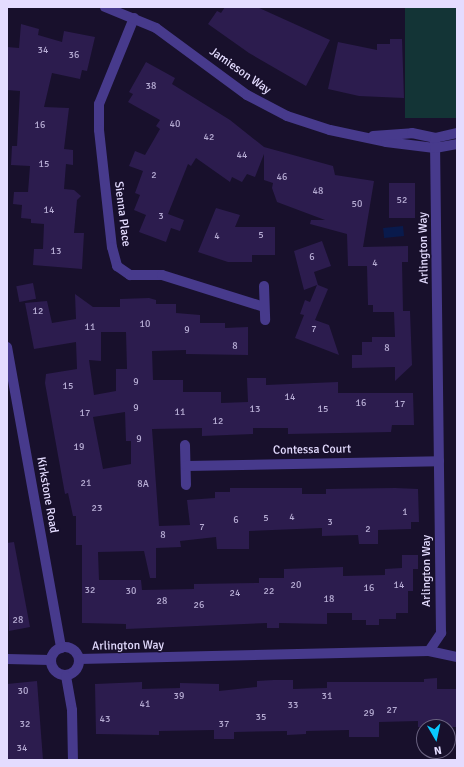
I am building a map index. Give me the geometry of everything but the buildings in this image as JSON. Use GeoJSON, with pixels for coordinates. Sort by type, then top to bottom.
{"type":"FeatureCollection","features":[{"type":"Feature","properties":{"kind":"street","name":"Jamieson Way"},"geometry":{"type":"LineString","coordinates":[[105,7],[134,18],[179,43],[226,81],[267,107],[308,124],[367,136],[401,133],[435,143],[457,144]]}},
{"type":"Feature","properties":{"kind":"street","name":"Sienna Place"},"geometry":{"type":"LineString","coordinates":[[134,18],[99,104],[100,146],[112,247],[117,266],[130,275],[162,275],[264,307]]}},
{"type":"Feature","properties":{"kind":"street","name":"Jamieson Way"},"geometry":{"type":"LineString","coordinates":[[435,143],[457,133]]}},
{"type":"Feature","properties":{"kind":"street","name":"Arlington Way"},"geometry":{"type":"LineString","coordinates":[[79,659],[429,651],[441,633],[435,143]]}},
{"type":"Feature","properties":{"kind":"street"},"geometry":{"type":"LineString","coordinates":[[264,286],[265,320]]}},
{"type":"Feature","properties":{"kind":"street","name":"Kirkstone Road"},"geometry":{"type":"LineString","coordinates":[[7,347],[61,648]]}},
{"type":"Feature","properties":{"kind":"street"},"geometry":{"type":"LineString","coordinates":[[185,445],[186,485]]}},
{"type":"Feature","properties":{"kind":"street","name":"Contessa Court"},"geometry":{"type":"LineString","coordinates":[[186,466],[440,461]]}},
{"type":"Feature","properties":{"kind":"street"},"geometry":{"type":"LineString","coordinates":[[61,648],[70,648],[79,659],[74,672],[66,676],[54,672],[50,660],[55,651],[61,648]]}},
{"type":"Feature","properties":{"kind":"street"},"geometry":{"type":"LineString","coordinates":[[429,651],[457,657]]}},
{"type":"Feature","properties":{"kind":"street"},"geometry":{"type":"LineString","coordinates":[[7,659],[50,660]]}},
{"type":"Feature","properties":{"kind":"street"},"geometry":{"type":"LineString","coordinates":[[66,676],[72,710],[73,760]]}},
{"type":"Feature","properties":{"kind":"green space"},"geometry":{"type":"Polygon","coordinates":[[[405,7],[457,7],[457,118],[405,118],[405,7]]]}},
{"type":"Feature","properties":{"kind":"water"},"geometry":{"type":"Polygon","coordinates":[[[403,226],[404,236],[384,238],[383,228],[403,226]]]}}]}
